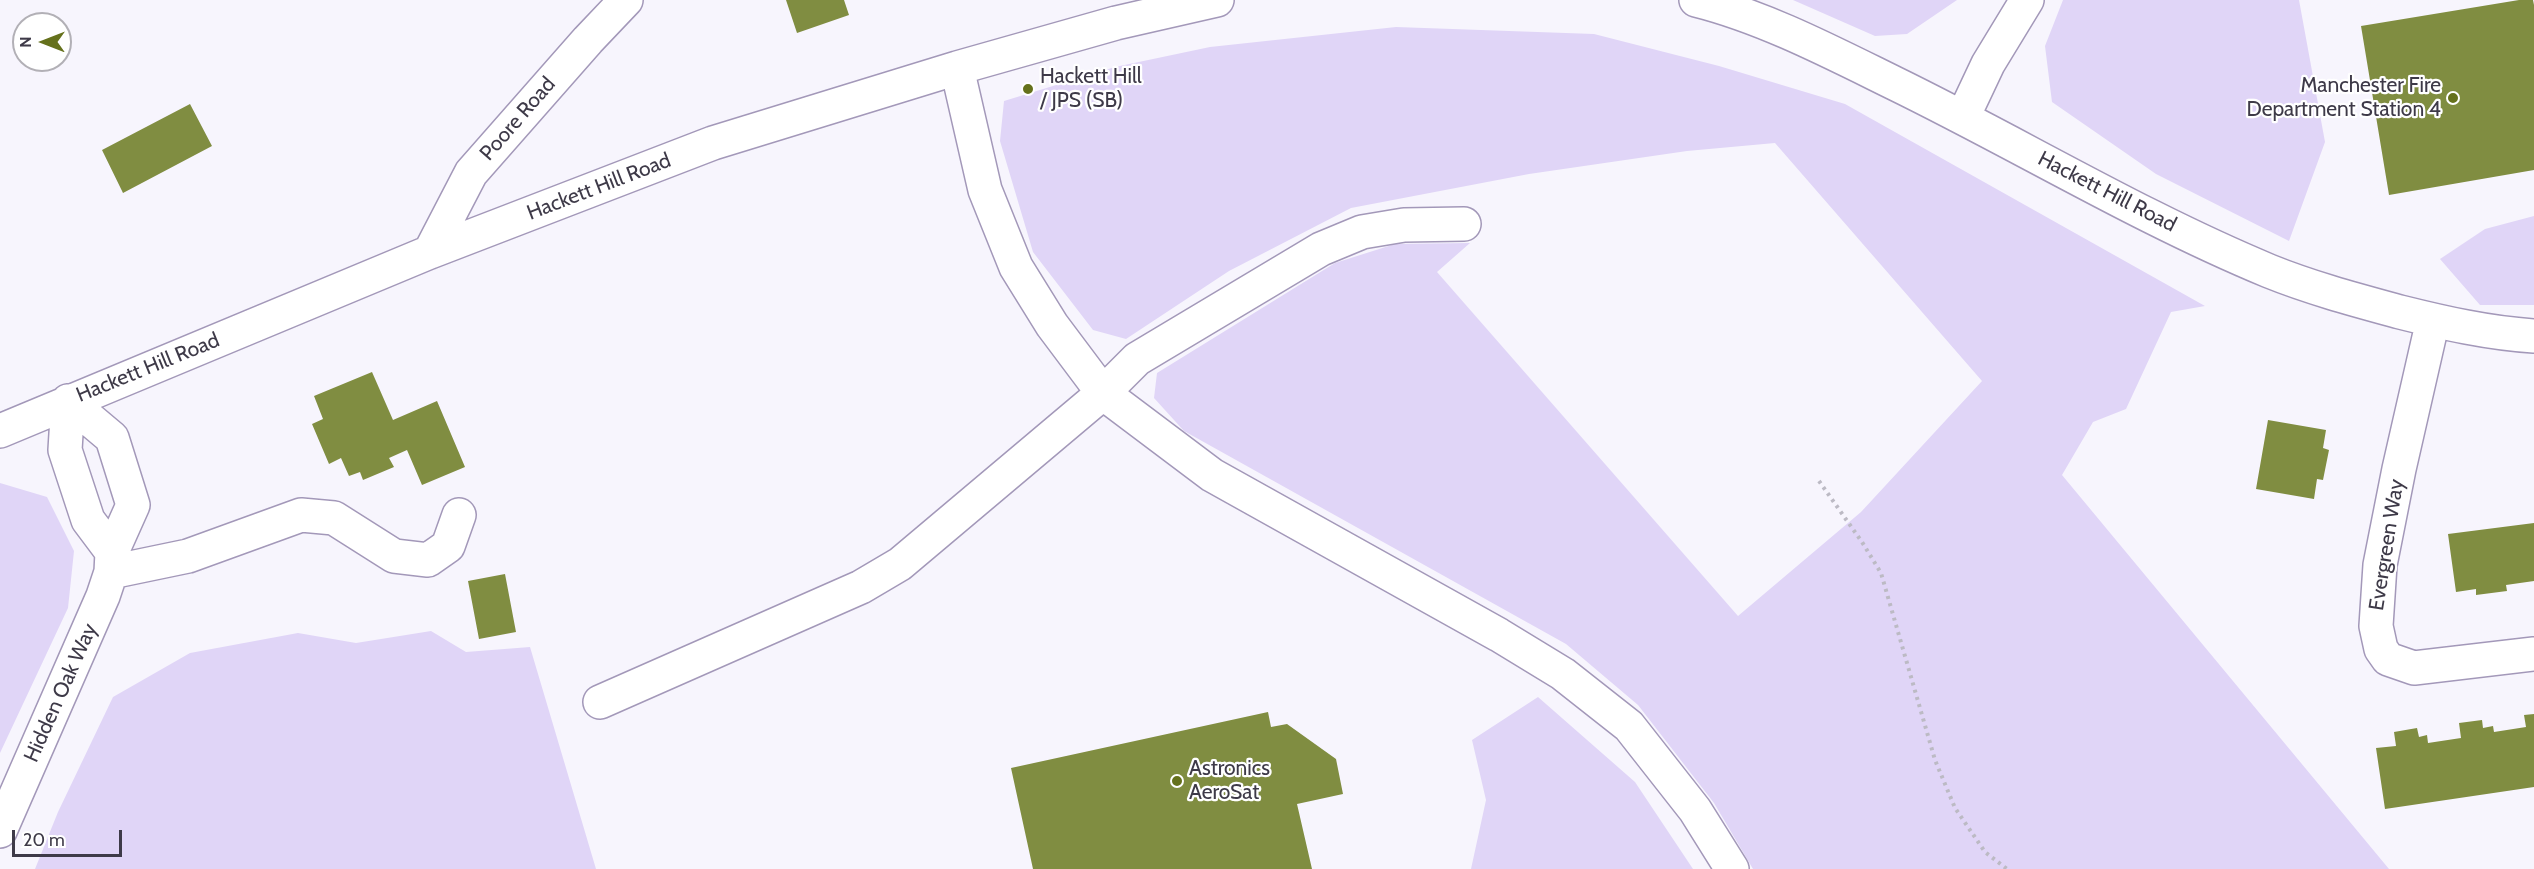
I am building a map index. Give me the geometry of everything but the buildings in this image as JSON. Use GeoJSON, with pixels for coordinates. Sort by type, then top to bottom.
{"type":"FeatureCollection","features":[{"type":"Feature","properties":{"kind":"street","name":"Poore Road"},"geometry":{"type":"LineString","coordinates":[[430,252],[471,173],[588,39],[626,0]]}},
{"type":"Feature","properties":{"kind":"street","name":"Hackett Hill Road"},"geometry":{"type":"LineString","coordinates":[[0,431],[430,252],[713,143],[957,68],[1116,23],[1217,0]]}},
{"type":"Feature","properties":{"kind":"street","name":"Hackett Hill Road"},"geometry":{"type":"LineString","coordinates":[[1696,0],[1788,32],[1963,117],[2111,197],[2270,271],[2351,299],[2433,320],[2505,334],[2534,336]]}},
{"type":"Feature","properties":{"kind":"street"},"geometry":{"type":"LineString","coordinates":[[1963,117],[1988,64],[2026,0]]}},
{"type":"Feature","properties":{"kind":"street"},"geometry":{"type":"LineString","coordinates":[[957,68],[985,190],[1016,267],[1052,325],[1102,393],[1212,475],[1498,635],[1563,674],[1629,726],[1695,810],[1732,869]]}},
{"type":"Feature","properties":{"kind":"street"},"geometry":{"type":"LineString","coordinates":[[600,702],[861,586],[900,564],[1102,393],[1137,359],[1321,249],[1362,232],[1404,225],[1464,224]]}},
{"type":"Feature","properties":{"kind":"street","name":"Evergreen Way"},"geometry":{"type":"LineString","coordinates":[[2433,320],[2380,565],[2376,626],[2381,649],[2388,659],[2414,668],[2534,654]]}},
{"type":"Feature","properties":{"kind":"street"},"geometry":{"type":"LineString","coordinates":[[68,401],[64,450],[88,520],[111,562],[188,556],[301,515],[334,518],[394,556],[428,560],[448,546],[459,515]]}},
{"type":"Feature","properties":{"kind":"street","name":"Hidden Oak Way"},"geometry":{"type":"LineString","coordinates":[[0,831],[103,596],[111,562],[133,505],[112,438],[68,401]]}},
{"type":"Feature","properties":{"kind":"path"},"geometry":{"type":"LineString","coordinates":[[1819,481],[1881,573],[1935,760],[1955,808],[1985,852],[2007,869]]}},
{"type":"Feature","properties":{"kind":"shaded area"},"geometry":{"type":"Polygon","coordinates":[[[1793,0],[1957,0],[1907,34],[1875,36],[1793,0]]]}},
{"type":"Feature","properties":{"kind":"shaded area"},"geometry":{"type":"Polygon","coordinates":[[[2063,0],[2299,0],[2325,142],[2289,241],[2156,174],[2052,102],[2045,46],[2063,0]]]}},
{"type":"Feature","properties":{"kind":"shaded area"},"geometry":{"type":"Polygon","coordinates":[[[1396,27],[1594,34],[1719,66],[1845,104],[2205,306],[2171,312],[2126,409],[2093,422],[2062,475],[2389,869],[1753,869],[1714,803],[1638,705],[1566,644],[1184,431],[1154,398],[1157,373],[1335,263],[1395,244],[1470,243],[1437,272],[1738,616],[1861,512],[1982,381],[1775,143],[1687,151],[1529,174],[1351,208],[1229,271],[1126,339],[1093,330],[1033,252],[1000,141],[1004,101],[1115,67],[1210,47],[1396,27]]]}},
{"type":"Feature","properties":{"kind":"shaded area"},"geometry":{"type":"Polygon","coordinates":[[[2534,216],[2534,305],[2480,305],[2440,259],[2485,229],[2534,216]]]}},
{"type":"Feature","properties":{"kind":"shaded area"},"geometry":{"type":"Polygon","coordinates":[[[0,483],[47,497],[74,551],[68,608],[0,753],[0,483]]]}},
{"type":"Feature","properties":{"kind":"shaded area"},"geometry":{"type":"Polygon","coordinates":[[[431,631],[466,652],[530,647],[596,869],[35,869],[58,812],[113,697],[190,653],[298,633],[356,643],[431,631]]]}},
{"type":"Feature","properties":{"kind":"shaded area"},"geometry":{"type":"Polygon","coordinates":[[[1538,697],[1635,782],[1693,869],[1471,869],[1486,800],[1472,740],[1538,697]]]}},
{"type":"Feature","properties":{"kind":"place","name":"Hackett Hill / JPS (SB)"},"geometry":{"type":"Point","coordinates":[1028,89]}},
{"type":"Feature","properties":{"kind":"place","name":"Manchester Fire Department Station 4"},"geometry":{"type":"Point","coordinates":[2453,98]}},
{"type":"Feature","properties":{"kind":"place","name":"Astronics AeroSat"},"geometry":{"type":"Point","coordinates":[1177,781]}}]}
